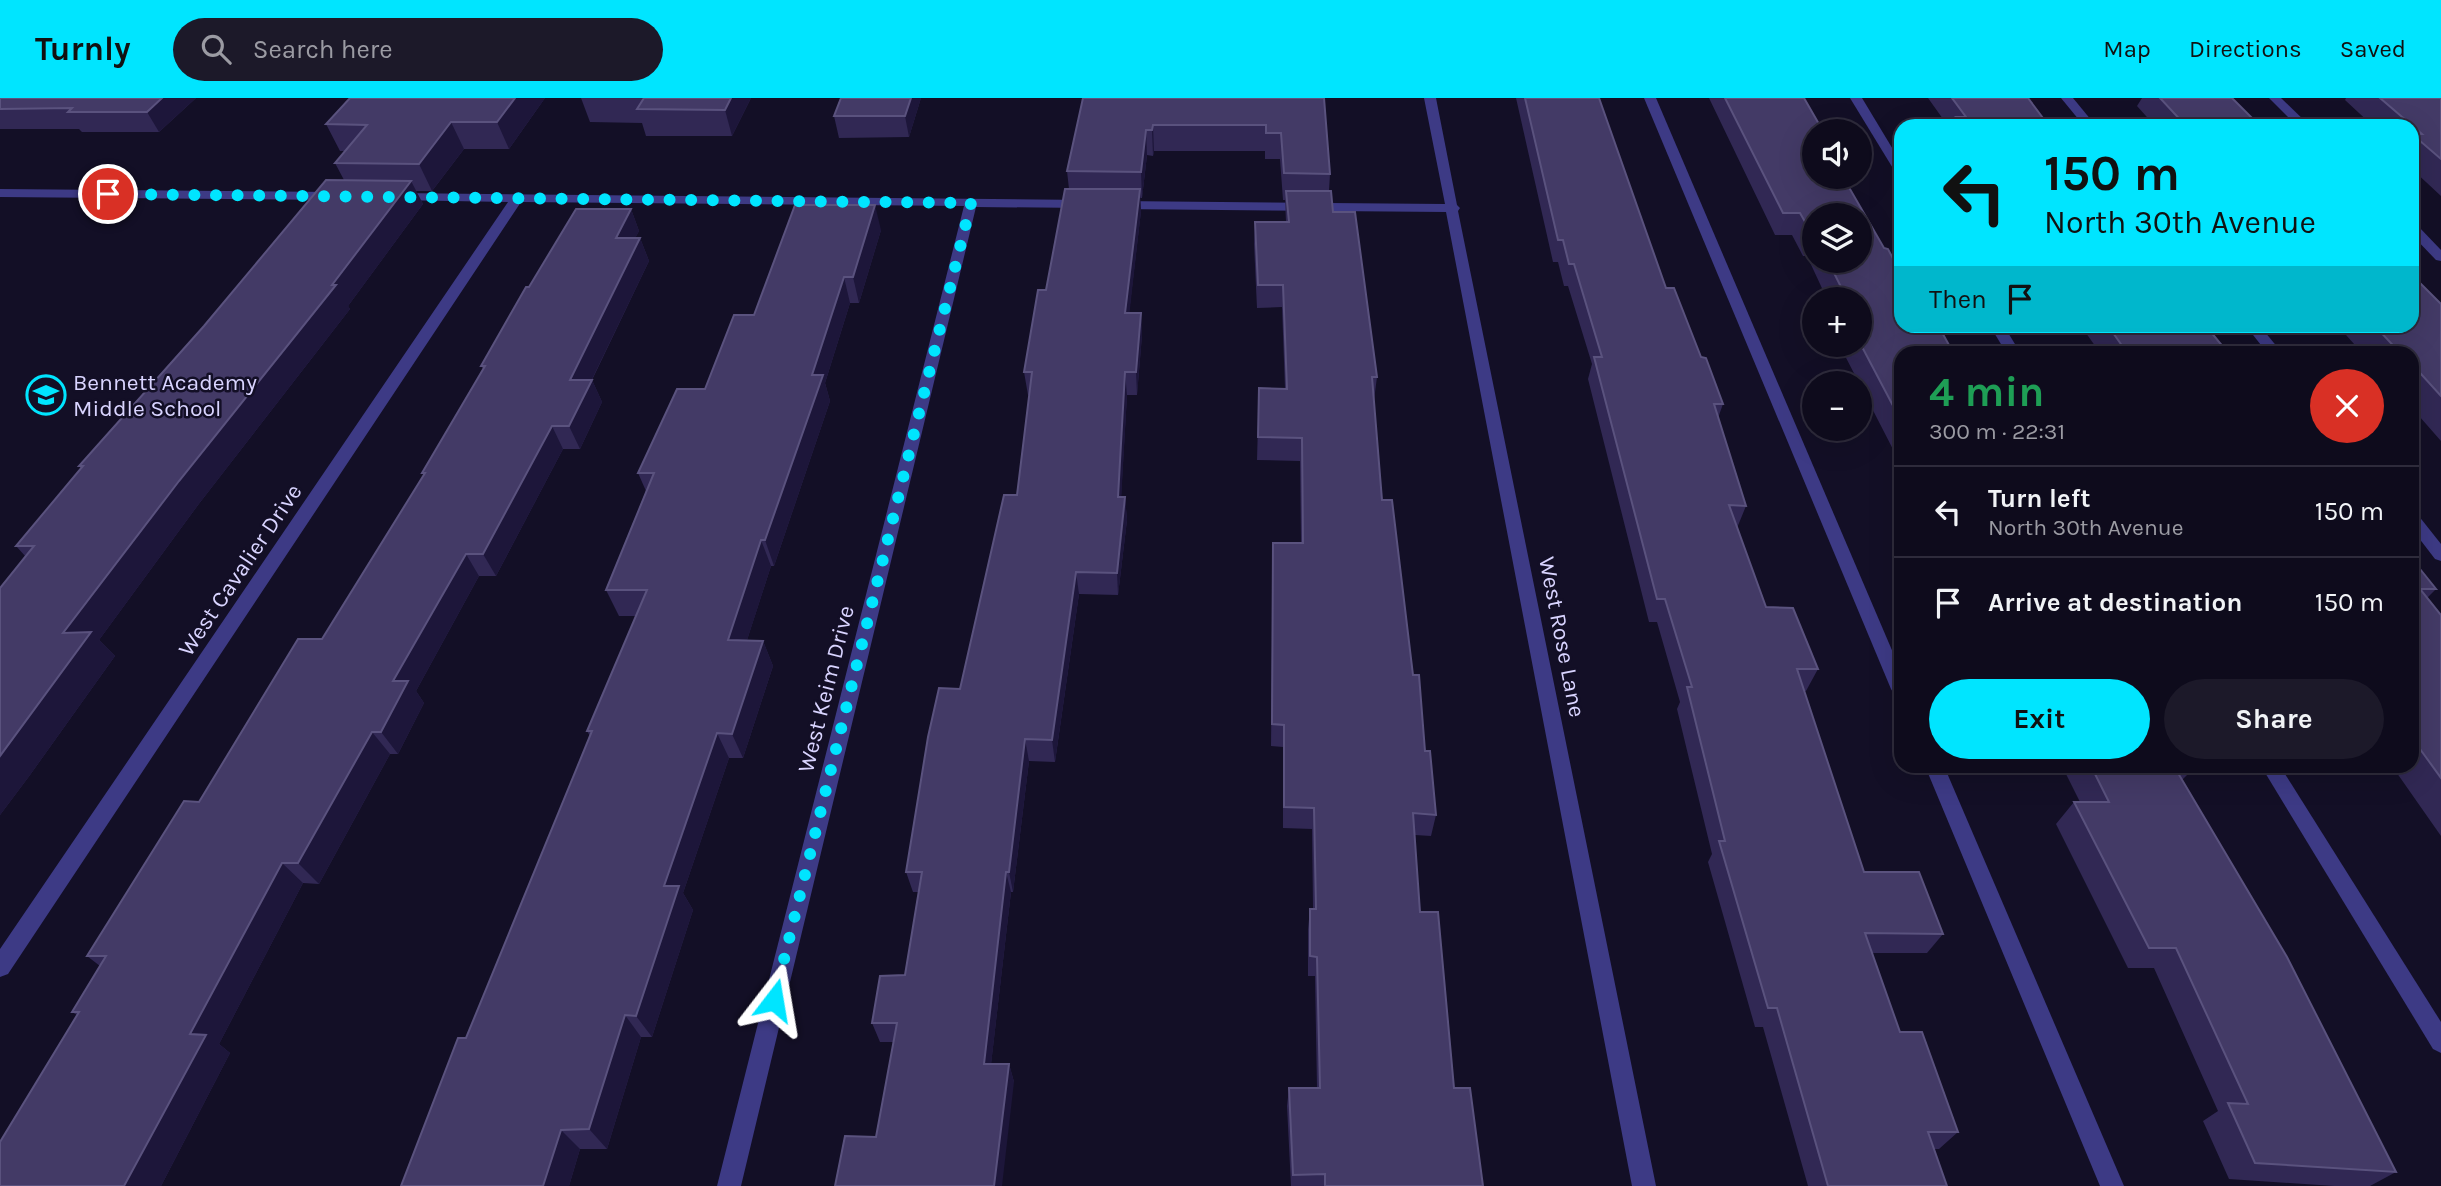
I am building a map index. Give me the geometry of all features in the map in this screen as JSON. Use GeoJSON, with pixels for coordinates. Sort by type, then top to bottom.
{"type":"FeatureCollection","features":[{"type":"Feature","properties":{"kind":"street","name":"West Rose Lane"},"geometry":{"type":"LineString","coordinates":[[1430,98],[1454,208],[1644,1186]]}},
{"type":"Feature","properties":{"kind":"street"},"geometry":{"type":"LineString","coordinates":[[1650,98],[1894,674]]}},
{"type":"Feature","properties":{"kind":"street"},"geometry":{"type":"LineString","coordinates":[[1856,98],[1894,160]]}},
{"type":"Feature","properties":{"kind":"street"},"geometry":{"type":"LineString","coordinates":[[2067,98],[2084,119]]}},
{"type":"Feature","properties":{"kind":"street"},"geometry":{"type":"LineString","coordinates":[[2275,98],[2297,119]]}},
{"type":"Feature","properties":{"kind":"street"},"geometry":{"type":"LineString","coordinates":[[0,192],[353,196]]}},
{"type":"Feature","properties":{"kind":"street"},"geometry":{"type":"LineString","coordinates":[[380,197],[1095,204]]}},
{"type":"Feature","properties":{"kind":"street","name":"West Cavalier Drive"},"geometry":{"type":"LineString","coordinates":[[0,967],[517,198]]}},
{"type":"Feature","properties":{"kind":"street","name":"West Keim Drive"},"geometry":{"type":"LineString","coordinates":[[729,1186],[971,203]]}},
{"type":"Feature","properties":{"kind":"street"},"geometry":{"type":"LineString","coordinates":[[1109,205],[1454,208]]}},
{"type":"Feature","properties":{"kind":"street"},"geometry":{"type":"LineString","coordinates":[[2419,236],[2441,257]]}},
{"type":"Feature","properties":{"kind":"street"},"geometry":{"type":"LineString","coordinates":[[2419,528],[2441,555]]}},
{"type":"Feature","properties":{"kind":"street"},"geometry":{"type":"LineString","coordinates":[[1937,773],[2112,1186]]}},
{"type":"Feature","properties":{"kind":"street"},"geometry":{"type":"LineString","coordinates":[[2274,773],[2441,1042]]}},
{"type":"Feature","properties":{"kind":"building"},"geometry":{"type":"Polygon","coordinates":[[[0,98],[162,98],[147,112],[68,112],[72,108],[0,109],[0,98]]]}},
{"type":"Feature","properties":{"kind":"building"},"geometry":{"type":"Polygon","coordinates":[[[350,98],[515,98],[497,122],[451,122],[419,164],[335,163],[367,125],[326,124],[350,98]]]}},
{"type":"Feature","properties":{"kind":"building"},"geometry":{"type":"Polygon","coordinates":[[[644,98],[731,98],[725,110],[637,109],[644,98]]]}},
{"type":"Feature","properties":{"kind":"building"},"geometry":{"type":"Polygon","coordinates":[[[841,98],[911,98],[905,116],[834,116],[841,98]]]}},
{"type":"Feature","properties":{"kind":"building"},"geometry":{"type":"Polygon","coordinates":[[[1083,98],[1324,98],[1330,174],[1284,173],[1281,133],[1266,133],[1266,125],[1153,125],[1152,130],[1146,130],[1141,172],[1067,171],[1083,98]]]}},
{"type":"Feature","properties":{"kind":"building"},"geometry":{"type":"Polygon","coordinates":[[[1525,98],[1599,98],[1666,288],[1674,288],[1701,357],[1706,358],[1723,404],[1714,404],[1746,506],[1729,505],[1766,607],[1793,608],[1818,669],[1797,669],[1864,872],[1919,872],[1943,934],[1865,933],[1900,1032],[1922,1032],[1958,1132],[1928,1132],[1947,1186],[1828,1186],[1777,1008],[1768,1008],[1719,841],[1725,841],[1687,687],[1692,687],[1665,599],[1657,599],[1594,357],[1602,357],[1574,264],[1569,264],[1563,240],[1558,240],[1525,98]]]}},
{"type":"Feature","properties":{"kind":"building"},"geometry":{"type":"Polygon","coordinates":[[[1725,98],[1804,98],[1816,119],[1802,119],[1802,189],[1850,189],[1858,203],[1802,203],[1802,216],[1800,213],[1783,213],[1725,98]]]}},
{"type":"Feature","properties":{"kind":"building"},"geometry":{"type":"Polygon","coordinates":[[[1952,98],[2028,98],[2043,118],[2048,119],[1956,117],[1966,117],[1952,98]]]}},
{"type":"Feature","properties":{"kind":"building"},"geometry":{"type":"Polygon","coordinates":[[[2160,98],[2232,98],[2253,119],[2180,119],[2160,98]]]}},
{"type":"Feature","properties":{"kind":"building"},"geometry":{"type":"Polygon","coordinates":[[[2380,98],[2441,98],[2441,159],[2419,140],[2419,134],[2422,134],[2419,131],[2419,119],[2404,119],[2380,98]]]}},
{"type":"Feature","properties":{"kind":"building"},"geometry":{"type":"Polygon","coordinates":[[[326,180],[411,181],[332,285],[336,285],[179,481],[63,633],[91,632],[0,756],[0,588],[34,546],[16,546],[83,466],[79,466],[204,326],[326,180]]]}},
{"type":"Feature","properties":{"kind":"building"},"geometry":{"type":"Polygon","coordinates":[[[1065,189],[1140,189],[1125,313],[1141,313],[1136,372],[1125,372],[1118,497],[1125,497],[1117,573],[1076,572],[1052,740],[1025,739],[1009,872],[1006,872],[984,1064],[1009,1064],[994,1186],[835,1186],[845,1136],[876,1137],[897,1023],[872,1023],[880,976],[905,975],[922,872],[906,872],[928,737],[939,688],[960,689],[1004,495],[1017,495],[1032,372],[1024,372],[1038,290],[1046,290],[1065,189]]]}},
{"type":"Feature","properties":{"kind":"building"},"geometry":{"type":"Polygon","coordinates":[[[1286,191],[1331,191],[1333,212],[1355,212],[1377,377],[1372,377],[1382,500],[1392,500],[1413,675],[1419,675],[1425,751],[1430,751],[1436,815],[1413,813],[1420,912],[1438,912],[1454,1088],[1470,1088],[1483,1186],[1325,1186],[1325,1174],[1293,1175],[1289,1088],[1320,1088],[1317,957],[1310,956],[1310,909],[1316,909],[1314,808],[1284,807],[1284,725],[1272,724],[1273,543],[1303,543],[1302,438],[1258,437],[1259,388],[1287,389],[1283,285],[1258,285],[1255,222],[1289,222],[1286,191]]]}},
{"type":"Feature","properties":{"kind":"building"},"geometry":{"type":"Polygon","coordinates":[[[795,205],[875,205],[853,277],[844,277],[812,375],[823,375],[765,540],[761,540],[728,640],[763,641],[732,734],[717,733],[664,886],[679,886],[636,1016],[625,1015],[589,1129],[561,1130],[543,1186],[401,1186],[458,1038],[466,1038],[592,731],[587,731],[647,590],[606,590],[654,473],[638,473],[677,389],[705,389],[734,315],[754,315],[795,205]]]}},
{"type":"Feature","properties":{"kind":"building"},"geometry":{"type":"Polygon","coordinates":[[[576,209],[631,209],[616,238],[640,238],[570,380],[592,380],[569,426],[552,426],[483,554],[466,554],[393,681],[408,681],[381,732],[372,732],[298,863],[282,863],[190,1034],[206,1035],[124,1186],[0,1186],[0,1142],[79,1012],[72,1012],[106,956],[87,956],[184,801],[199,802],[298,639],[322,639],[425,473],[422,473],[485,366],[481,366],[526,287],[529,287],[576,209]]]}},
{"type":"Feature","properties":{"kind":"building"},"geometry":{"type":"Polygon","coordinates":[[[1872,227],[1894,260],[1894,333],[1942,333],[1950,346],[1894,346],[1894,408],[1867,357],[1872,357],[1872,287],[1841,287],[1834,273],[1872,273],[1872,227]]]}},
{"type":"Feature","properties":{"kind":"building"},"geometry":{"type":"Polygon","coordinates":[[[2419,282],[2441,304],[2441,396],[2419,372],[2419,346],[2394,346],[2382,333],[2419,333],[2419,282]]]}},
{"type":"Feature","properties":{"kind":"building"},"geometry":{"type":"Polygon","coordinates":[[[2113,333],[2212,333],[2222,346],[2122,346],[2113,333]]]}},
{"type":"Feature","properties":{"kind":"building"},"geometry":{"type":"Polygon","coordinates":[[[2419,568],[2436,589],[2420,589],[2441,615],[2441,778],[2419,748],[2419,568]]]}},
{"type":"Feature","properties":{"kind":"building"},"geometry":{"type":"Polygon","coordinates":[[[2094,773],[2178,773],[2287,957],[2396,1172],[2255,1163],[2228,1103],[2248,1104],[2176,948],[2149,948],[2074,802],[2109,802],[2094,773]]]}},
{"type":"Feature","properties":{"kind":"place","name":"Bennett Academy Middle School"},"geometry":{"type":"Point","coordinates":[46,395]}},
{"type":"Feature","properties":{"kind":"route"},"geometry":{"type":"LineString","coordinates":[[108,194],[971,203],[774,1000]]}}]}
